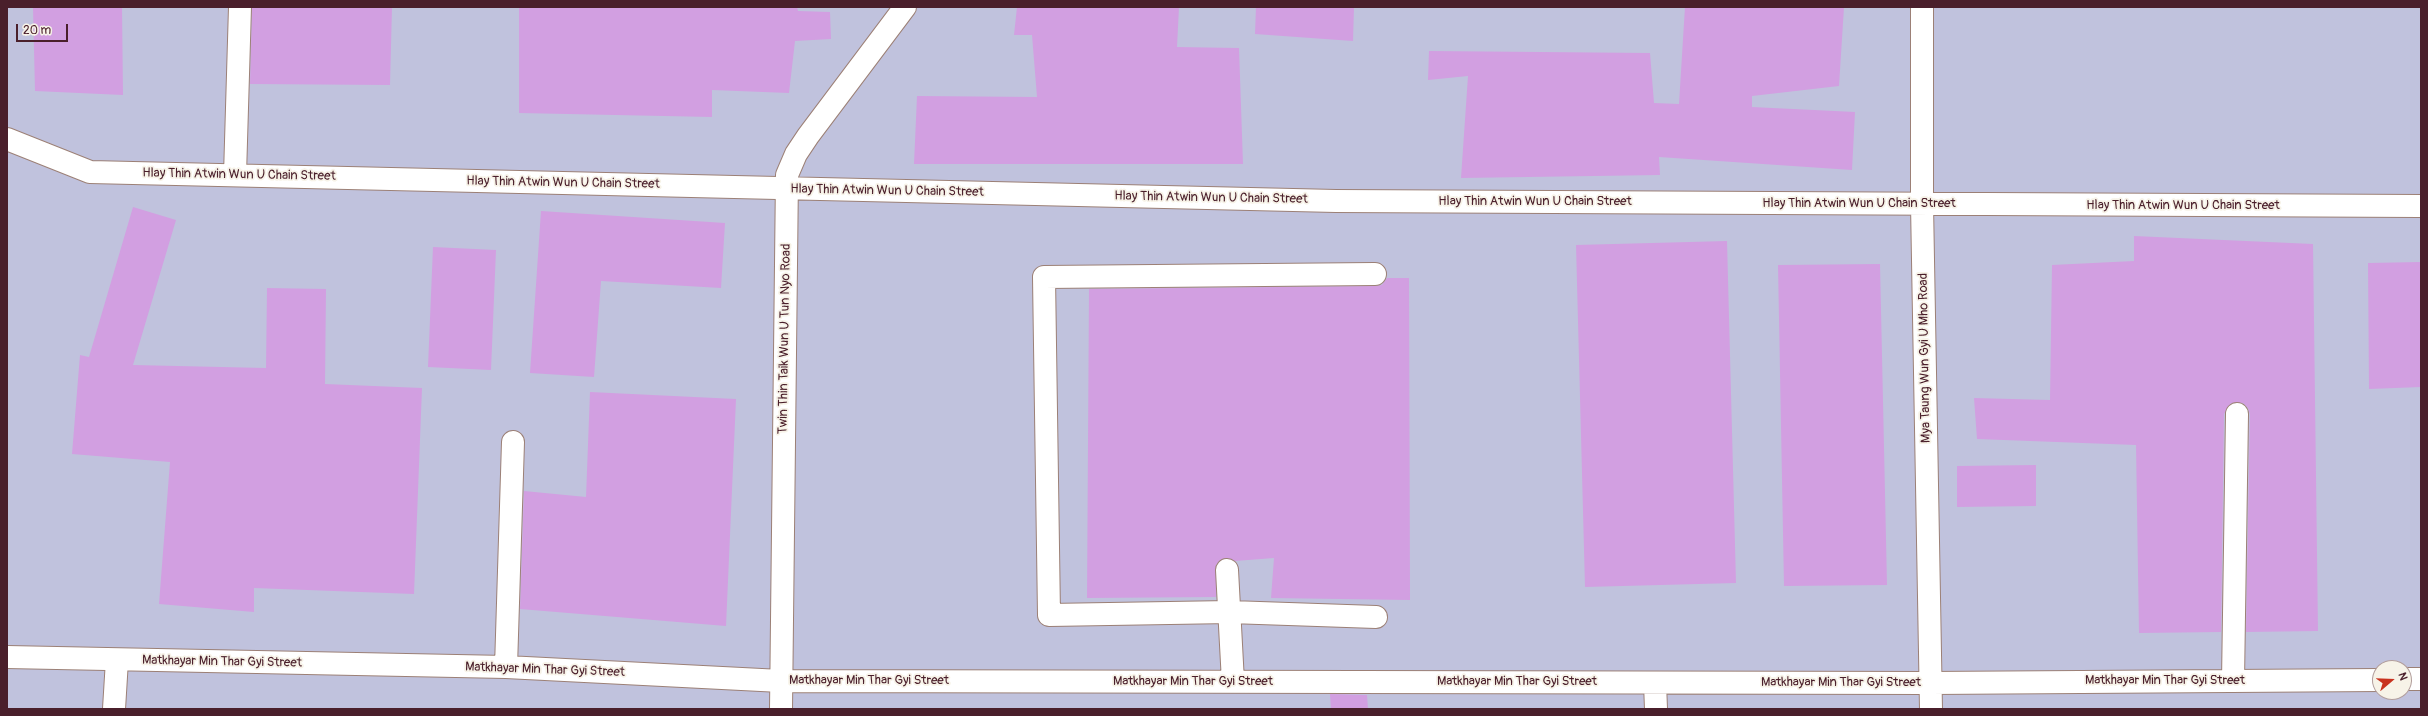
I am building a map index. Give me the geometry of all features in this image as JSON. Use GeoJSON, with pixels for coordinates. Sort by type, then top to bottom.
{"type":"FeatureCollection","features":[{"type":"Feature","properties":{"kind":"street"},"geometry":{"type":"LineString","coordinates":[[235,175],[240,7]]}},
{"type":"Feature","properties":{"kind":"street","name":"Twin Thin Taik Wun U Tun Nyo Road"},"geometry":{"type":"LineString","coordinates":[[781,709],[787,175],[796,154],[905,7]]}},
{"type":"Feature","properties":{"kind":"street","name":"Mya Taung Wun Gyi U Mho Road"},"geometry":{"type":"LineString","coordinates":[[1922,7],[1922,204],[1931,709]]}},
{"type":"Feature","properties":{"kind":"street","name":"Hlay Thin Atwin Wun U Chain Street"},"geometry":{"type":"LineString","coordinates":[[7,139],[90,172],[786,189],[1336,200],[2421,206]]}},
{"type":"Feature","properties":{"kind":"street"},"geometry":{"type":"LineString","coordinates":[[1374,274],[1044,277],[1049,615],[1230,612],[1376,618]]}},
{"type":"Feature","properties":{"kind":"street"},"geometry":{"type":"LineString","coordinates":[[2233,681],[2237,414]]}},
{"type":"Feature","properties":{"kind":"street"},"geometry":{"type":"LineString","coordinates":[[506,667],[513,442]]}},
{"type":"Feature","properties":{"kind":"street"},"geometry":{"type":"LineString","coordinates":[[1227,570],[1233,682]]}},
{"type":"Feature","properties":{"kind":"street"},"geometry":{"type":"LineString","coordinates":[[114,709],[117,660]]}},
{"type":"Feature","properties":{"kind":"street","name":"Matkhayar Min Thar Gyi Street"},"geometry":{"type":"LineString","coordinates":[[8,661],[117,660],[506,667],[781,681],[1931,683],[2372,680]]}},
{"type":"Feature","properties":{"kind":"street"},"geometry":{"type":"LineString","coordinates":[[1655,683],[1656,709]]}},
{"type":"Feature","properties":{"kind":"shaded area"},"geometry":{"type":"Polygon","coordinates":[[[7,7],[2421,7],[2421,709],[7,709],[7,7]]]}},
{"type":"Feature","properties":{"kind":"building"},"geometry":{"type":"Polygon","coordinates":[[[33,7],[122,7],[123,95],[35,91],[33,7]]]}},
{"type":"Feature","properties":{"kind":"building"},"geometry":{"type":"Polygon","coordinates":[[[252,7],[392,7],[390,85],[250,84],[252,7]]]}},
{"type":"Feature","properties":{"kind":"building"},"geometry":{"type":"Polygon","coordinates":[[[519,7],[797,7],[798,11],[830,12],[831,39],[795,41],[789,93],[712,90],[712,117],[519,113],[519,7]]]}},
{"type":"Feature","properties":{"kind":"building"},"geometry":{"type":"Polygon","coordinates":[[[1017,7],[1179,7],[1177,47],[1239,48],[1243,164],[914,164],[917,96],[1037,97],[1032,35],[1014,35],[1017,7]]]}},
{"type":"Feature","properties":{"kind":"building"},"geometry":{"type":"Polygon","coordinates":[[[1256,7],[1354,7],[1353,41],[1255,34],[1256,7]]]}},
{"type":"Feature","properties":{"kind":"building"},"geometry":{"type":"Polygon","coordinates":[[[1685,7],[1844,7],[1839,86],[1752,96],[1752,107],[1855,112],[1852,170],[1659,157],[1660,175],[1461,178],[1468,76],[1428,80],[1429,51],[1650,53],[1654,103],[1679,104],[1685,7]]]}},
{"type":"Feature","properties":{"kind":"building"},"geometry":{"type":"Polygon","coordinates":[[[133,207],[176,220],[133,365],[266,368],[267,288],[326,289],[325,384],[422,388],[414,594],[254,588],[254,612],[159,604],[170,462],[72,454],[80,355],[89,357],[133,207]]]}},
{"type":"Feature","properties":{"kind":"building"},"geometry":{"type":"Polygon","coordinates":[[[541,211],[725,223],[721,288],[601,281],[594,377],[530,373],[541,211]]]}},
{"type":"Feature","properties":{"kind":"building"},"geometry":{"type":"Polygon","coordinates":[[[2134,236],[2313,244],[2318,631],[2246,632],[2250,414],[2248,408],[2243,403],[2231,403],[2224,414],[2221,632],[2139,633],[2136,445],[1977,439],[1974,398],[2050,400],[2052,265],[2134,261],[2134,236]]]}},
{"type":"Feature","properties":{"kind":"building"},"geometry":{"type":"Polygon","coordinates":[[[1727,241],[1736,583],[1585,587],[1576,245],[1727,241]]]}},
{"type":"Feature","properties":{"kind":"building"},"geometry":{"type":"Polygon","coordinates":[[[433,247],[496,250],[491,370],[428,367],[433,247]]]}},
{"type":"Feature","properties":{"kind":"building"},"geometry":{"type":"Polygon","coordinates":[[[2421,262],[2421,387],[2369,389],[2368,263],[2421,262]]]}},
{"type":"Feature","properties":{"kind":"building"},"geometry":{"type":"Polygon","coordinates":[[[1880,264],[1887,585],[1784,586],[1778,265],[1880,264]]]}},
{"type":"Feature","properties":{"kind":"building"},"geometry":{"type":"Polygon","coordinates":[[[1387,278],[1409,278],[1410,600],[1271,598],[1274,558],[1235,561],[1227,558],[1220,560],[1216,565],[1216,597],[1087,598],[1089,289],[1375,286],[1382,285],[1387,278]]]}},
{"type":"Feature","properties":{"kind":"building"},"geometry":{"type":"Polygon","coordinates":[[[590,392],[736,399],[726,626],[520,609],[524,491],[586,497],[590,392]]]}},
{"type":"Feature","properties":{"kind":"building"},"geometry":{"type":"Polygon","coordinates":[[[2036,465],[2036,506],[1957,507],[1957,466],[2036,465]]]}},
{"type":"Feature","properties":{"kind":"building"},"geometry":{"type":"Polygon","coordinates":[[[1330,694],[1367,695],[1368,709],[1331,709],[1330,694]]]}}]}
